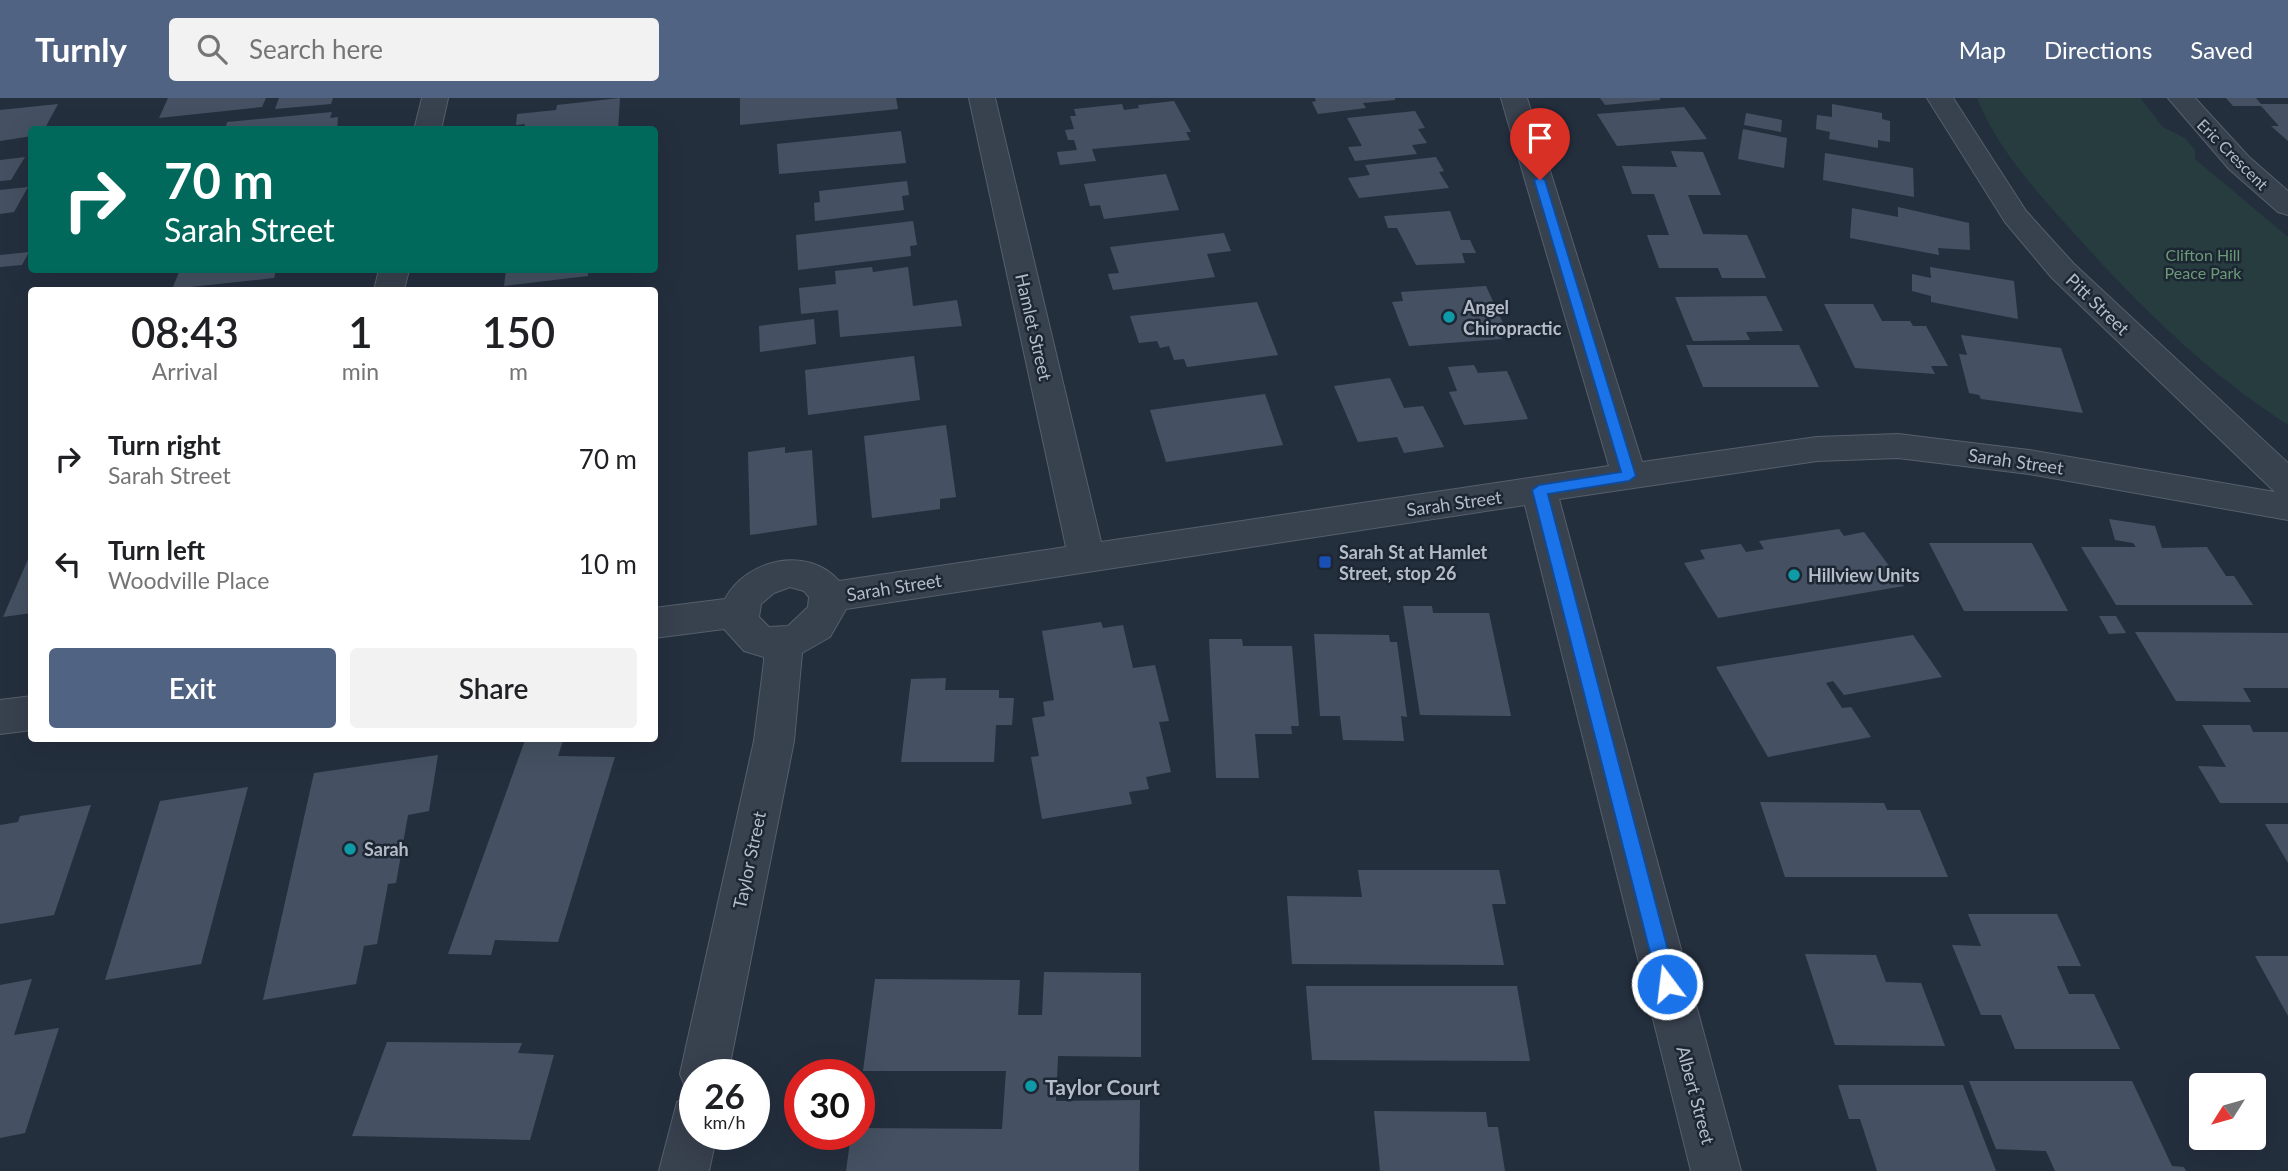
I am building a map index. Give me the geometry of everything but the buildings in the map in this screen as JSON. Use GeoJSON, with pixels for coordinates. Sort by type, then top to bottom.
{"type":"FeatureCollection","features":[{"type":"Feature","properties":{"kind":"street"},"geometry":{"type":"LineString","coordinates":[[428,126],[435,98]]}},
{"type":"Feature","properties":{"kind":"street","name":"Hamlet Street"},"geometry":{"type":"LineString","coordinates":[[982,98],[1086,556]]}},
{"type":"Feature","properties":{"kind":"street"},"geometry":{"type":"LineString","coordinates":[[1514,98],[1629,476]]}},
{"type":"Feature","properties":{"kind":"street","name":"Pitt Street"},"geometry":{"type":"LineString","coordinates":[[1940,98],[2014,216],[2063,271],[2288,483]]}},
{"type":"Feature","properties":{"kind":"street","name":"Eric Crescent"},"geometry":{"type":"LineString","coordinates":[[2181,98],[2239,163],[2288,206]]}},
{"type":"Feature","properties":{"kind":"street","name":"Sarah Street"},"geometry":{"type":"LineString","coordinates":[[829,597],[1086,556],[1817,449],[1898,446],[2029,461],[2288,507]]}},
{"type":"Feature","properties":{"kind":"street","name":"Albert Street"},"geometry":{"type":"LineString","coordinates":[[1539,490],[1716,1171]]}},
{"type":"Feature","properties":{"kind":"street"},"geometry":{"type":"LineString","coordinates":[[790,573],[816,579],[829,597],[830,607],[818,628],[808,635],[781,643],[755,639],[740,622],[739,612],[750,590],[761,581],[790,573]]}},
{"type":"Feature","properties":{"kind":"street"},"geometry":{"type":"LineString","coordinates":[[658,622],[739,612]]}},
{"type":"Feature","properties":{"kind":"street","name":"Taylor Street"},"geometry":{"type":"LineString","coordinates":[[707,1059],[774,741],[785,661],[781,643]]}},
{"type":"Feature","properties":{"kind":"street"},"geometry":{"type":"LineString","coordinates":[[0,717],[28,714]]}},
{"type":"Feature","properties":{"kind":"street"},"geometry":{"type":"LineString","coordinates":[[684,1171],[689,1150]]}},
{"type":"Feature","properties":{"kind":"green space","name":"Clifton Hill Peace Park"},"geometry":{"type":"Polygon","coordinates":[[[1977,98],[2140,98],[2163,127],[2185,138],[2195,150],[2195,159],[2288,237],[2288,425],[2201,360],[2122,285],[2019,169],[1995,135],[1977,98]]]}},
{"type":"Feature","properties":{"kind":"place","name":"Angel Chiropractic"},"geometry":{"type":"Point","coordinates":[1449,317]}},
{"type":"Feature","properties":{"kind":"place","name":"Sarah St at Hamlet Street, stop 26"},"geometry":{"type":"Point","coordinates":[1325,562]}},
{"type":"Feature","properties":{"kind":"place","name":"Hillview Units"},"geometry":{"type":"Point","coordinates":[1794,575]}},
{"type":"Feature","properties":{"kind":"place","name":"Sarah"},"geometry":{"type":"Point","coordinates":[350,849]}},
{"type":"Feature","properties":{"kind":"place","name":"Taylor Court"},"geometry":{"type":"Point","coordinates":[1031,1086]}},
{"type":"Feature","properties":{"kind":"route"},"geometry":{"type":"LineString","coordinates":[[1540,180],[1629,476],[1539,490],[1667,984]]}}]}
